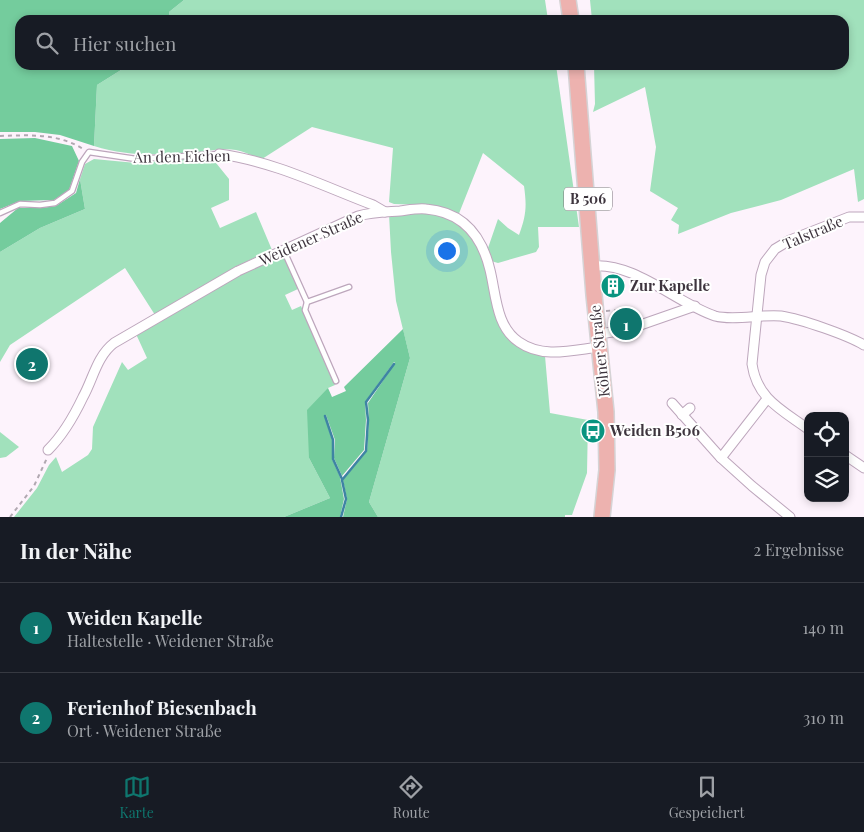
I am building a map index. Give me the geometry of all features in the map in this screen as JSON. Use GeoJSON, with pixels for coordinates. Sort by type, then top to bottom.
{"type":"FeatureCollection","features":[{"type":"Feature","properties":{"kind":"main road"},"geometry":{"type":"LineString","coordinates":[[568,0],[570,15]]}},
{"type":"Feature","properties":{"kind":"main road","name":"Kölner Straße"},"geometry":{"type":"LineString","coordinates":[[576,70],[606,428],[606,470],[602,517]]}},
{"type":"Feature","properties":{"kind":"street","name":"An den Eichen"},"geometry":{"type":"LineString","coordinates":[[219,154],[268,164],[373,205],[385,212]]}},
{"type":"Feature","properties":{"kind":"street","name":"Weidener Straße"},"geometry":{"type":"LineString","coordinates":[[48,450],[71,419],[106,349],[114,342],[238,271],[358,216],[371,213],[425,209],[452,216],[463,222],[484,249],[500,315],[510,334],[518,342],[535,350],[546,353],[599,341],[695,306]]}},
{"type":"Feature","properties":{"kind":"street","name":"Talstraße"},"geometry":{"type":"LineString","coordinates":[[766,399],[753,376],[752,364],[761,275],[765,262],[775,249],[790,240],[849,217],[864,217]]}},
{"type":"Feature","properties":{"kind":"street"},"geometry":{"type":"LineString","coordinates":[[592,266],[600,265],[627,271],[717,316],[780,316],[818,327],[864,345]]}},
{"type":"Feature","properties":{"kind":"street"},"geometry":{"type":"LineString","coordinates":[[721,458],[766,399],[804,425]]}},
{"type":"Feature","properties":{"kind":"street"},"geometry":{"type":"LineString","coordinates":[[672,403],[721,458],[790,517]]}},
{"type":"Feature","properties":{"kind":"street"},"geometry":{"type":"LineString","coordinates":[[682,415],[690,408]]}},
{"type":"Feature","properties":{"kind":"street"},"geometry":{"type":"LineString","coordinates":[[848,457],[864,468]]}},
{"type":"Feature","properties":{"kind":"lane","name":"An den Eichen"},"geometry":{"type":"LineString","coordinates":[[88,152],[136,159],[219,154]]}},
{"type":"Feature","properties":{"kind":"lane"},"geometry":{"type":"LineString","coordinates":[[0,212],[20,204],[40,205],[55,203],[72,191],[82,162],[88,152]]}},
{"type":"Feature","properties":{"kind":"lane"},"geometry":{"type":"LineString","coordinates":[[284,250],[307,302],[305,310],[336,381]]}},
{"type":"Feature","properties":{"kind":"lane"},"geometry":{"type":"LineString","coordinates":[[307,302],[349,287]]}},
{"type":"Feature","properties":{"kind":"lane"},"geometry":{"type":"LineString","coordinates":[[296,293],[302,290]]}},
{"type":"Feature","properties":{"kind":"path"},"geometry":{"type":"LineString","coordinates":[[0,136],[35,135],[59,138],[88,152]]}},
{"type":"Feature","properties":{"kind":"path"},"geometry":{"type":"LineString","coordinates":[[619,309],[628,314]]}},
{"type":"Feature","properties":{"kind":"path"},"geometry":{"type":"LineString","coordinates":[[10,517],[34,486],[47,461],[48,450]]}},
{"type":"Feature","properties":{"kind":"green space"},"geometry":{"type":"Polygon","coordinates":[[[0,0],[184,0],[169,12],[170,15],[15,15],[15,70],[121,70],[97,85],[94,146],[60,135],[35,132],[0,132],[0,0]]]}},
{"type":"Feature","properties":{"kind":"green space"},"geometry":{"type":"Polygon","coordinates":[[[184,0],[545,0],[547,15],[170,15],[169,12],[184,0]]]}},
{"type":"Feature","properties":{"kind":"green space"},"geometry":{"type":"Polygon","coordinates":[[[590,0],[864,0],[864,199],[858,202],[854,169],[781,200],[731,213],[678,234],[679,225],[671,220],[678,208],[650,191],[656,147],[645,87],[593,112],[595,104],[594,70],[849,70],[849,15],[592,15],[590,0]]]}},
{"type":"Feature","properties":{"kind":"green space"},"geometry":{"type":"Polygon","coordinates":[[[121,70],[557,70],[579,227],[538,227],[539,247],[536,252],[498,263],[491,261],[488,248],[498,219],[519,235],[525,211],[524,186],[483,153],[458,216],[424,205],[394,204],[389,202],[393,148],[312,127],[262,159],[231,149],[171,154],[133,154],[107,150],[94,146],[97,85],[121,70]]]}},
{"type":"Feature","properties":{"kind":"green space"},"geometry":{"type":"Polygon","coordinates":[[[35,138],[72,146],[79,161],[69,190],[54,200],[20,201],[0,209],[0,139],[35,138]]]}},
{"type":"Feature","properties":{"kind":"green space"},"geometry":{"type":"Polygon","coordinates":[[[212,158],[229,179],[229,200],[211,208],[220,228],[256,212],[272,250],[237,266],[155,315],[125,268],[10,345],[0,362],[0,252],[40,228],[85,209],[80,179],[85,164],[94,159],[136,163],[212,158]]]}},
{"type":"Feature","properties":{"kind":"green space"},"geometry":{"type":"Polygon","coordinates":[[[80,179],[85,209],[40,228],[0,252],[0,223],[18,208],[56,206],[76,193],[80,179]]]}},
{"type":"Feature","properties":{"kind":"green space"},"geometry":{"type":"Polygon","coordinates":[[[425,212],[451,219],[461,225],[481,249],[501,327],[545,356],[550,413],[588,420],[587,473],[572,515],[565,515],[565,517],[378,517],[369,502],[410,358],[396,301],[389,214],[425,212]]]}},
{"type":"Feature","properties":{"kind":"green space"},"geometry":{"type":"Polygon","coordinates":[[[283,254],[298,289],[285,295],[292,310],[301,306],[335,385],[328,388],[309,458],[330,498],[284,517],[14,517],[37,488],[49,465],[56,457],[62,472],[88,455],[92,449],[93,427],[122,362],[128,370],[147,358],[136,334],[239,275],[283,254]]]}},
{"type":"Feature","properties":{"kind":"green space"},"geometry":{"type":"Polygon","coordinates":[[[403,329],[410,358],[369,502],[378,517],[343,517],[347,499],[343,480],[367,451],[368,403],[394,362],[365,402],[364,450],[342,476],[334,458],[335,440],[326,415],[324,415],[332,440],[332,459],[340,477],[344,499],[340,517],[284,517],[330,498],[309,458],[307,410],[328,388],[332,397],[346,391],[344,387],[403,329]]]}},
{"type":"Feature","properties":{"kind":"green space"},"geometry":{"type":"Polygon","coordinates":[[[0,432],[19,447],[6,457],[0,458],[0,432]]]}},
{"type":"Feature","properties":{"kind":"waterway"},"geometry":{"type":"LineString","coordinates":[[341,517],[346,499],[342,480],[366,451],[368,420],[366,402],[394,364]]}},
{"type":"Feature","properties":{"kind":"waterway"},"geometry":{"type":"LineString","coordinates":[[325,416],[333,440],[333,459],[342,479]]}},
{"type":"Feature","properties":{"kind":"place","name":"Zur Kapelle"},"geometry":{"type":"Point","coordinates":[613,286]}},
{"type":"Feature","properties":{"kind":"place","name":"Weiden Kapelle"},"geometry":{"type":"Point","coordinates":[626,324]}},
{"type":"Feature","properties":{"kind":"place","name":"Ferienhof Biesenbach"},"geometry":{"type":"Point","coordinates":[32,364]}},
{"type":"Feature","properties":{"kind":"place","name":"Weiden B506"},"geometry":{"type":"Point","coordinates":[593,431]}}]}
